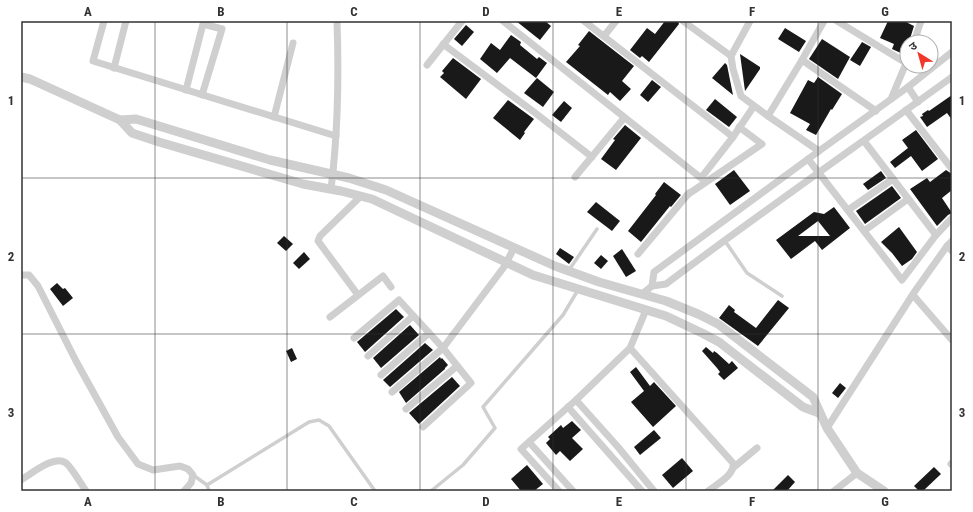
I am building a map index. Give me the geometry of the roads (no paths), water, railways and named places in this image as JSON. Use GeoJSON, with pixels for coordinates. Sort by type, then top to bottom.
{"type":"FeatureCollection","features":[{"type":"Feature","properties":{"kind":"street"},"geometry":{"type":"LineString","coordinates":[[104,21],[93,61],[336,136]]}},
{"type":"Feature","properties":{"kind":"street"},"geometry":{"type":"LineString","coordinates":[[114,68],[126,21]]}},
{"type":"Feature","properties":{"kind":"street"},"geometry":{"type":"LineString","coordinates":[[330,189],[336,136],[338,21]]}},
{"type":"Feature","properties":{"kind":"street"},"geometry":{"type":"LineString","coordinates":[[427,65],[462,21]]}},
{"type":"Feature","properties":{"kind":"street"},"geometry":{"type":"LineString","coordinates":[[503,21],[701,178]]}},
{"type":"Feature","properties":{"kind":"street"},"geometry":{"type":"LineString","coordinates":[[584,21],[733,137]]}},
{"type":"Feature","properties":{"kind":"street"},"geometry":{"type":"LineString","coordinates":[[604,36],[616,21]]}},
{"type":"Feature","properties":{"kind":"street"},"geometry":{"type":"LineString","coordinates":[[684,21],[731,56]]}},
{"type":"Feature","properties":{"kind":"street"},"geometry":{"type":"LineString","coordinates":[[750,21],[731,56],[733,69],[741,96],[819,151]]}},
{"type":"Feature","properties":{"kind":"street"},"geometry":{"type":"LineString","coordinates":[[768,116],[824,21]]}},
{"type":"Feature","properties":{"kind":"street"},"geometry":{"type":"LineString","coordinates":[[837,21],[899,57]]}},
{"type":"Feature","properties":{"kind":"street"},"geometry":{"type":"LineString","coordinates":[[917,34],[921,21]]}},
{"type":"Feature","properties":{"kind":"street"},"geometry":{"type":"LineString","coordinates":[[186,90],[203,24],[222,29],[202,95]]}},
{"type":"Feature","properties":{"kind":"street"},"geometry":{"type":"LineString","coordinates":[[274,117],[293,43]]}},
{"type":"Feature","properties":{"kind":"street"},"geometry":{"type":"LineString","coordinates":[[443,44],[592,157]]}},
{"type":"Feature","properties":{"kind":"street"},"geometry":{"type":"LineString","coordinates":[[652,286],[654,272],[908,87],[952,52]]}},
{"type":"Feature","properties":{"kind":"street"},"geometry":{"type":"LineString","coordinates":[[802,60],[876,110]]}},
{"type":"Feature","properties":{"kind":"street"},"geometry":{"type":"LineString","coordinates":[[891,99],[902,74]]}},
{"type":"Feature","properties":{"kind":"street"},"geometry":{"type":"LineString","coordinates":[[21,77],[30,79],[120,120],[132,133],[303,184],[361,196],[533,275],[666,316],[719,342],[803,408],[819,413]]}},
{"type":"Feature","properties":{"kind":"street"},"geometry":{"type":"LineString","coordinates":[[642,294],[652,286],[666,284],[952,77]]}},
{"type":"Feature","properties":{"kind":"street"},"geometry":{"type":"LineString","coordinates":[[908,87],[918,102]]}},
{"type":"Feature","properties":{"kind":"street"},"geometry":{"type":"LineString","coordinates":[[638,254],[701,178],[733,137],[754,106]]}},
{"type":"Feature","properties":{"kind":"street"},"geometry":{"type":"LineString","coordinates":[[906,110],[952,169]]}},
{"type":"Feature","properties":{"kind":"street"},"geometry":{"type":"LineString","coordinates":[[575,177],[624,118]]}},
{"type":"Feature","properties":{"kind":"street"},"geometry":{"type":"LineString","coordinates":[[120,120],[136,119],[270,160],[349,178],[386,190],[568,271],[599,282],[666,301],[698,314],[718,324],[813,397],[827,428],[857,473],[884,491]]}},
{"type":"Feature","properties":{"kind":"street"},"geometry":{"type":"LineString","coordinates":[[687,195],[762,144],[740,127]]}},
{"type":"Feature","properties":{"kind":"street"},"geometry":{"type":"LineString","coordinates":[[864,141],[936,235]]}},
{"type":"Feature","properties":{"kind":"street"},"geometry":{"type":"LineString","coordinates":[[808,159],[902,280],[936,235],[952,218]]}},
{"type":"Feature","properties":{"kind":"street"},"geometry":{"type":"LineString","coordinates":[[848,210],[893,179]]}},
{"type":"Feature","properties":{"kind":"street"},"geometry":{"type":"LineString","coordinates":[[358,295],[318,241],[320,236],[361,196]]}},
{"type":"Feature","properties":{"kind":"street"},"geometry":{"type":"LineString","coordinates":[[864,231],[908,199]]}},
{"type":"Feature","properties":{"kind":"street"},"geometry":{"type":"LineString","coordinates":[[827,428],[913,295],[950,246]]}},
{"type":"Feature","properties":{"kind":"street"},"geometry":{"type":"LineString","coordinates":[[392,392],[443,348],[506,263],[514,248]]}},
{"type":"Feature","properties":{"kind":"street"},"geometry":{"type":"LineString","coordinates":[[21,275],[29,275],[38,286],[76,361],[118,437],[138,464],[153,470],[180,466],[188,469],[193,475],[191,483],[184,491]]}},
{"type":"Feature","properties":{"kind":"street"},"geometry":{"type":"LineString","coordinates":[[330,317],[383,276],[391,287]]}},
{"type":"Feature","properties":{"kind":"street"},"geometry":{"type":"LineString","coordinates":[[913,295],[952,340]]}},
{"type":"Feature","properties":{"kind":"street"},"geometry":{"type":"LineString","coordinates":[[354,338],[399,300],[443,348],[471,383],[423,427]]}},
{"type":"Feature","properties":{"kind":"street"},"geometry":{"type":"LineString","coordinates":[[559,491],[521,449],[576,400],[630,348],[646,310]]}},
{"type":"Feature","properties":{"kind":"street"},"geometry":{"type":"LineString","coordinates":[[368,356],[413,316]]}},
{"type":"Feature","properties":{"kind":"street"},"geometry":{"type":"LineString","coordinates":[[381,375],[429,333]]}},
{"type":"Feature","properties":{"kind":"street"},"geometry":{"type":"LineString","coordinates":[[630,348],[733,462],[734,467]]}},
{"type":"Feature","properties":{"kind":"street"},"geometry":{"type":"LineString","coordinates":[[406,408],[457,366]]}},
{"type":"Feature","properties":{"kind":"street"},"geometry":{"type":"LineString","coordinates":[[576,400],[618,447],[654,491]]}},
{"type":"Feature","properties":{"kind":"street"},"geometry":{"type":"LineString","coordinates":[[568,407],[642,491]]}},
{"type":"Feature","properties":{"kind":"street"},"geometry":{"type":"LineString","coordinates":[[529,442],[573,491]]}},
{"type":"Feature","properties":{"kind":"street"},"geometry":{"type":"LineString","coordinates":[[708,491],[757,448]]}},
{"type":"Feature","properties":{"kind":"street"},"geometry":{"type":"LineString","coordinates":[[21,480],[53,461],[60,460],[66,463],[86,491]]}},
{"type":"Feature","properties":{"kind":"street"},"geometry":{"type":"LineString","coordinates":[[834,491],[857,473]]}},
{"type":"Feature","properties":{"kind":"lane"},"geometry":{"type":"LineString","coordinates":[[568,271],[597,229]]}},
{"type":"Feature","properties":{"kind":"lane"},"geometry":{"type":"LineString","coordinates":[[725,241],[747,273],[782,296]]}},
{"type":"Feature","properties":{"kind":"lane"},"geometry":{"type":"LineString","coordinates":[[431,491],[463,464],[495,428],[483,407],[563,316],[579,290]]}},
{"type":"Feature","properties":{"kind":"lane"},"geometry":{"type":"LineString","coordinates":[[207,485],[309,422],[319,420],[329,426],[375,491]]}},
{"type":"Feature","properties":{"kind":"lane"},"geometry":{"type":"LineString","coordinates":[[193,475],[207,485],[209,491]]}}]}
